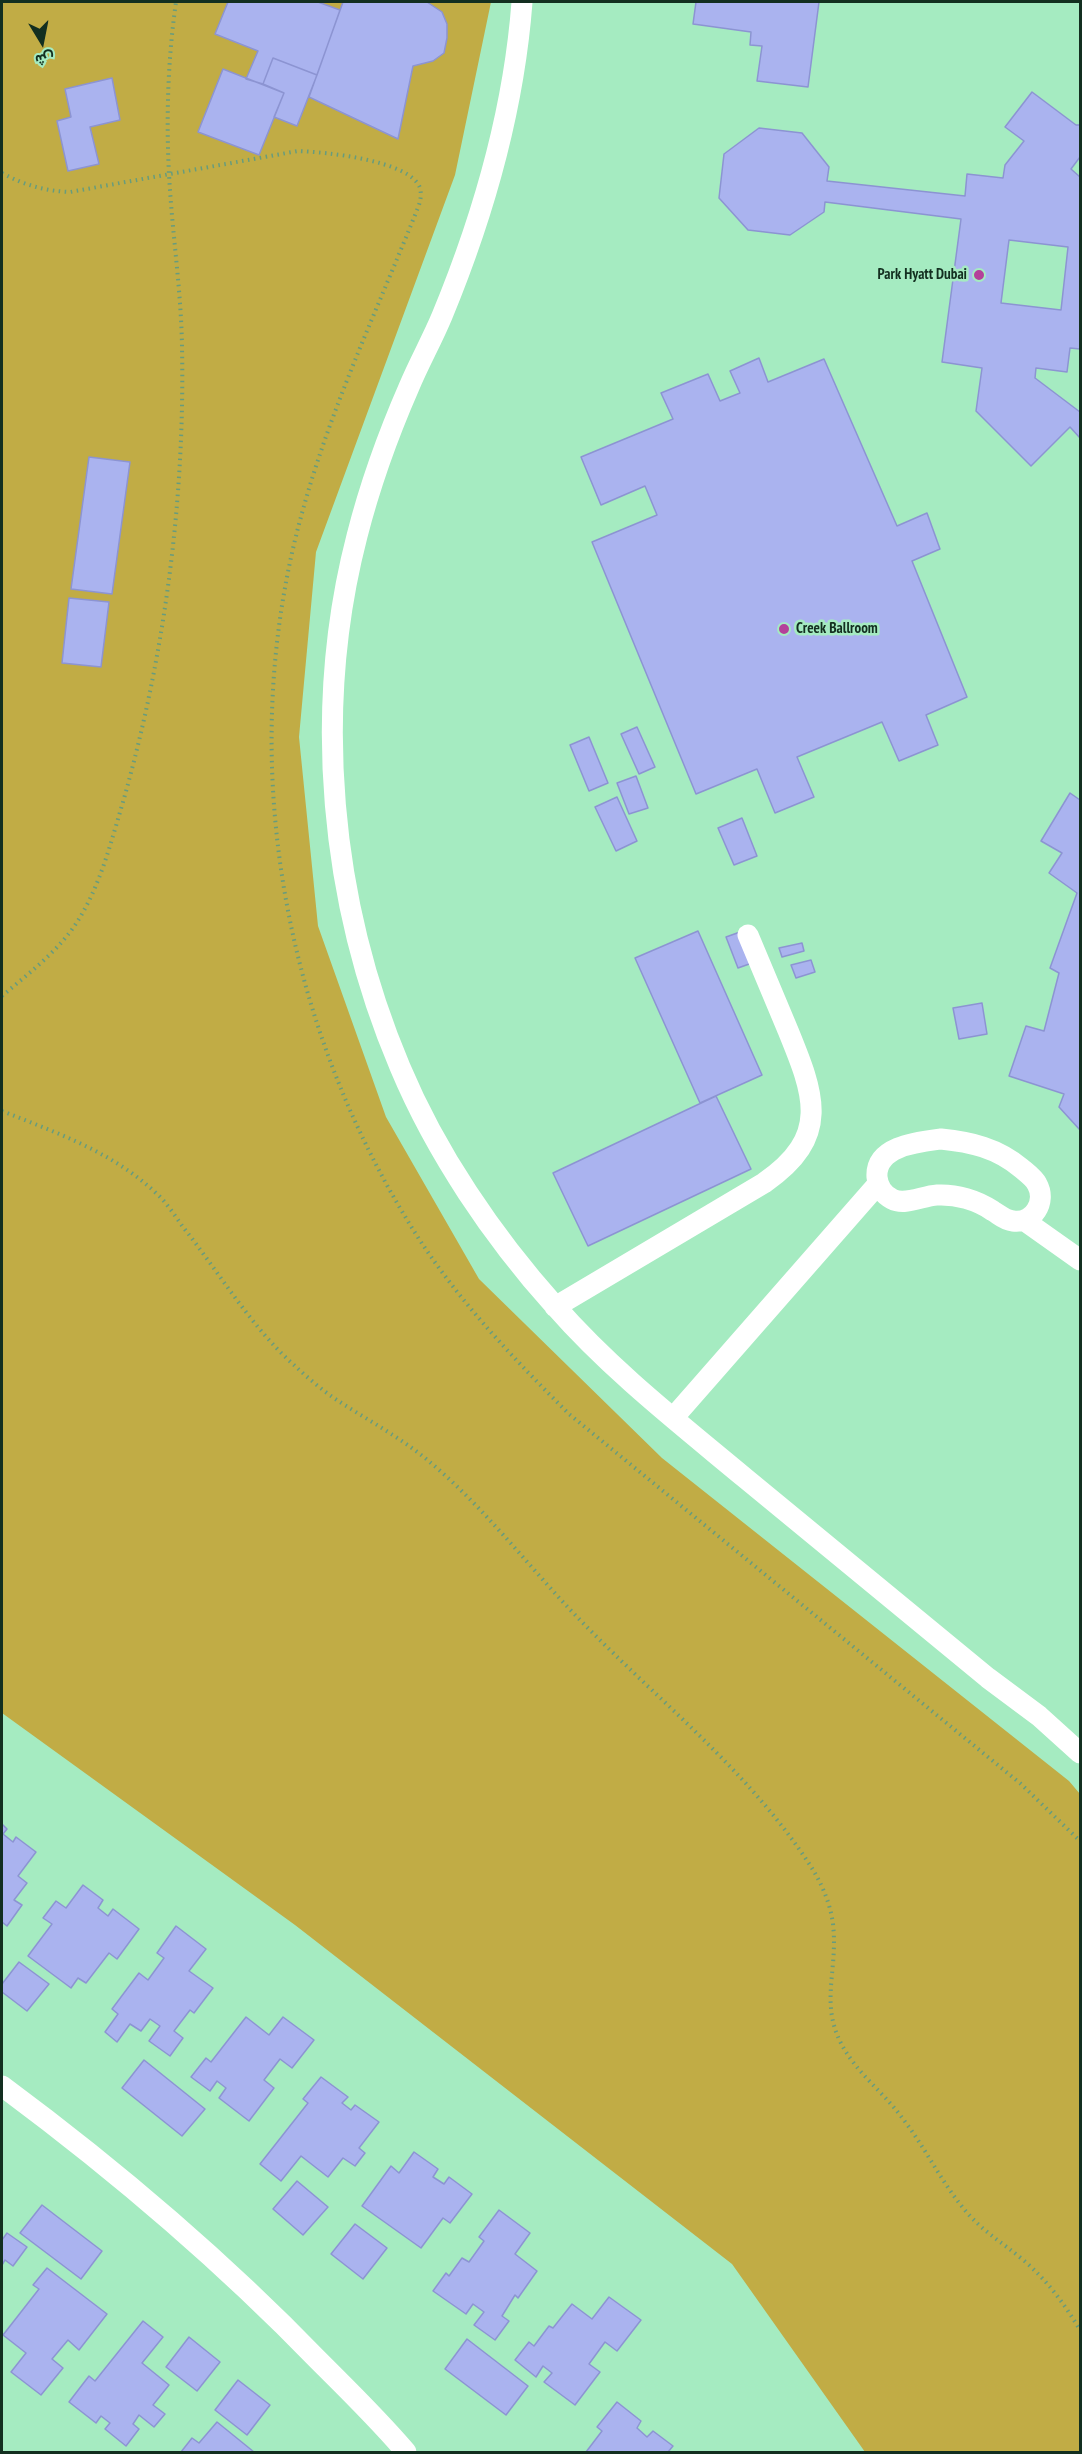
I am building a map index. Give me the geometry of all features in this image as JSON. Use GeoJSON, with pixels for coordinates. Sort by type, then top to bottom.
{"type":"FeatureCollection","features":[{"type":"Feature","properties":{"kind":"lane"},"geometry":{"type":"LineString","coordinates":[[522,2],[510,90],[492,167],[470,244],[379,462],[356,538],[339,638],[334,694],[333,772],[340,851],[354,929],[375,1003],[401,1071],[447,1159],[497,1235],[555,1307],[612,1365],[673,1418],[988,1678],[1039,1716],[1080,1753]]}},
{"type":"Feature","properties":{"kind":"lane"},"geometry":{"type":"LineString","coordinates":[[555,1307],[764,1183],[785,1168],[802,1147],[811,1121],[812,1095],[804,1069],[748,934]]}},
{"type":"Feature","properties":{"kind":"lane"},"geometry":{"type":"LineString","coordinates":[[1025,1221],[1034,1214],[1039,1205],[1041,1194],[1037,1183],[1011,1160],[989,1148],[941,1139],[915,1142],[892,1151],[884,1156],[879,1164],[878,1184],[893,1200],[905,1202],[936,1196],[957,1196],[977,1202],[1003,1218],[1025,1221],[1080,1260]]}},
{"type":"Feature","properties":{"kind":"lane"},"geometry":{"type":"LineString","coordinates":[[673,1418],[878,1184]]}},
{"type":"Feature","properties":{"kind":"lane"},"geometry":{"type":"LineString","coordinates":[[2,2086],[56,2126],[171,2220],[281,2321],[406,2452]]}},
{"type":"Feature","properties":{"kind":"path"},"geometry":{"type":"LineString","coordinates":[[2,996],[56,949],[78,921],[95,890],[131,773],[151,690],[166,604],[181,432],[182,335],[178,260],[169,174],[168,96],[176,2]]}},
{"type":"Feature","properties":{"kind":"path"},"geometry":{"type":"LineString","coordinates":[[2,174],[31,186],[50,191],[70,192],[298,151],[334,153],[368,159],[401,171],[412,177],[419,186],[421,199],[329,428],[303,507],[285,588],[274,670],[271,753],[276,836],[288,918],[308,998],[335,1077],[369,1152],[410,1224],[457,1292],[511,1356],[570,1414],[1013,1777],[1080,1841]]}},
{"type":"Feature","properties":{"kind":"path"},"geometry":{"type":"LineString","coordinates":[[2,1111],[82,1143],[123,1165],[159,1196],[251,1316],[290,1362],[336,1401],[389,1431],[430,1462],[461,1490],[558,1598],[616,1657],[723,1758],[766,1806],[818,1878],[827,1900],[833,1924],[829,1996],[832,2020],[841,2043],[854,2064],[905,2120],[934,2168],[971,2216],[992,2238],[1020,2257],[1045,2280],[1066,2306],[1080,2330]]}},
{"type":"Feature","properties":{"kind":"shaded area"},"geometry":{"type":"Polygon","coordinates":[[[2,2],[491,2],[455,175],[316,552],[299,737],[318,926],[386,1117],[479,1279],[662,1458],[1069,1781],[1080,1794],[1080,2452],[865,2452],[732,2264],[295,1925],[2,1713],[2,2]]]}},
{"type":"Feature","properties":{"kind":"building"},"geometry":{"type":"Polygon","coordinates":[[[228,2],[318,2],[340,10],[317,75],[273,58],[263,84],[246,79],[258,51],[215,34],[228,2]]]}},
{"type":"Feature","properties":{"kind":"building"},"geometry":{"type":"Polygon","coordinates":[[[343,2],[427,2],[442,12],[447,24],[444,53],[433,61],[413,66],[398,139],[309,97],[343,2]]]}},
{"type":"Feature","properties":{"kind":"building"},"geometry":{"type":"Polygon","coordinates":[[[696,2],[819,2],[808,87],[757,81],[762,46],[750,45],[751,32],[693,24],[696,2]]]}},
{"type":"Feature","properties":{"kind":"building"},"geometry":{"type":"Polygon","coordinates":[[[273,58],[317,75],[297,126],[274,117],[284,93],[263,84],[273,58]]]}},
{"type":"Feature","properties":{"kind":"building"},"geometry":{"type":"Polygon","coordinates":[[[223,69],[284,93],[259,155],[198,132],[223,69]]]}},
{"type":"Feature","properties":{"kind":"building"},"geometry":{"type":"Polygon","coordinates":[[[112,78],[120,120],[90,127],[99,164],[68,171],[57,121],[71,117],[65,89],[112,78]]]}},
{"type":"Feature","properties":{"kind":"building","name":"Park Hyatt Dubai"},"geometry":{"type":"Polygon","coordinates":[[[1032,92],[1076,125],[1080,125],[1080,157],[1071,169],[1080,177],[1080,349],[1070,348],[1067,372],[1036,368],[1035,378],[1080,412],[1080,438],[1070,427],[1031,466],[976,411],[982,368],[942,362],[961,219],[825,202],[824,212],[790,235],[748,230],[719,198],[724,154],[759,128],[802,133],[829,167],[827,181],[965,196],[967,174],[1003,178],[1005,165],[1024,141],[1005,127],[1032,92]],[[1009,240],[1001,303],[1061,310],[1068,247],[1009,240]]]}},
{"type":"Feature","properties":{"kind":"building","name":"Creek Ballroom"},"geometry":{"type":"Polygon","coordinates":[[[759,358],[768,382],[824,359],[897,526],[927,513],[940,549],[912,561],[967,697],[926,715],[938,745],[899,761],[882,722],[797,757],[814,797],[775,813],[757,769],[696,794],[592,542],[657,515],[645,486],[601,505],[581,457],[673,419],[661,393],[708,374],[720,401],[740,393],[730,371],[759,358]]]}},
{"type":"Feature","properties":{"kind":"building"},"geometry":{"type":"Polygon","coordinates":[[[89,457],[130,462],[112,594],[71,589],[89,457]]]}},
{"type":"Feature","properties":{"kind":"building"},"geometry":{"type":"Polygon","coordinates":[[[69,598],[109,602],[101,667],[62,663],[69,598]]]}},
{"type":"Feature","properties":{"kind":"building"},"geometry":{"type":"Polygon","coordinates":[[[637,727],[655,767],[639,774],[621,734],[637,727]]]}},
{"type":"Feature","properties":{"kind":"building"},"geometry":{"type":"Polygon","coordinates":[[[589,737],[608,783],[589,791],[570,745],[589,737]]]}},
{"type":"Feature","properties":{"kind":"building"},"geometry":{"type":"Polygon","coordinates":[[[636,776],[648,808],[629,814],[617,783],[636,776]]]}},
{"type":"Feature","properties":{"kind":"building"},"geometry":{"type":"Polygon","coordinates":[[[1070,793],[1080,800],[1080,1130],[1059,1107],[1064,1094],[1009,1076],[1026,1026],[1044,1031],[1059,973],[1050,968],[1077,893],[1049,873],[1062,853],[1041,841],[1070,793]]]}},
{"type":"Feature","properties":{"kind":"building"},"geometry":{"type":"Polygon","coordinates":[[[617,797],[637,841],[616,851],[595,807],[617,797]]]}},
{"type":"Feature","properties":{"kind":"building"},"geometry":{"type":"Polygon","coordinates":[[[742,818],[757,856],[734,865],[718,828],[742,818]]]}},
{"type":"Feature","properties":{"kind":"building"},"geometry":{"type":"Polygon","coordinates":[[[698,931],[762,1075],[700,1103],[635,958],[698,931]]]}},
{"type":"Feature","properties":{"kind":"building"},"geometry":{"type":"Polygon","coordinates":[[[740,932],[752,963],[738,968],[726,937],[740,932]]]}},
{"type":"Feature","properties":{"kind":"building"},"geometry":{"type":"Polygon","coordinates":[[[802,943],[804,951],[782,957],[779,948],[802,943]]]}},
{"type":"Feature","properties":{"kind":"building"},"geometry":{"type":"Polygon","coordinates":[[[811,960],[815,972],[796,978],[791,965],[811,960]]]}},
{"type":"Feature","properties":{"kind":"building"},"geometry":{"type":"Polygon","coordinates":[[[982,1003],[987,1034],[959,1039],[953,1008],[982,1003]]]}},
{"type":"Feature","properties":{"kind":"building"},"geometry":{"type":"Polygon","coordinates":[[[716,1096],[751,1169],[588,1246],[553,1173],[716,1096]]]}},
{"type":"Feature","properties":{"kind":"building"},"geometry":{"type":"Polygon","coordinates":[[[2,1824],[7,1829],[3,1834],[13,1842],[16,1837],[36,1852],[18,1876],[27,1883],[14,1900],[22,1905],[7,1926],[2,1922],[2,1824]]]}},
{"type":"Feature","properties":{"kind":"building"},"geometry":{"type":"Polygon","coordinates":[[[83,1885],[103,1900],[98,1908],[108,1916],[113,1909],[139,1929],[117,1959],[109,1953],[86,1983],[78,1978],[71,1988],[28,1956],[52,1924],[43,1918],[56,1901],[66,1908],[83,1885]]]}},
{"type":"Feature","properties":{"kind":"building"},"geometry":{"type":"Polygon","coordinates":[[[176,1926],[206,1949],[189,1971],[213,1988],[194,2013],[190,2010],[174,2031],[183,2038],[170,2056],[149,2041],[160,2026],[150,2019],[141,2031],[130,2024],[117,2042],[105,2032],[118,2014],[112,2009],[139,1973],[148,1980],[164,1958],[157,1953],[176,1926]]]}},
{"type":"Feature","properties":{"kind":"building"},"geometry":{"type":"Polygon","coordinates":[[[19,1962],[49,1984],[27,2011],[2,1992],[2,1984],[19,1962]]]}},
{"type":"Feature","properties":{"kind":"building"},"geometry":{"type":"Polygon","coordinates":[[[246,2017],[269,2035],[283,2017],[314,2040],[292,2068],[280,2059],[264,2080],[274,2088],[249,2121],[219,2098],[226,2088],[217,2081],[210,2091],[191,2077],[206,2058],[211,2062],[246,2017]]]}},
{"type":"Feature","properties":{"kind":"building"},"geometry":{"type":"Polygon","coordinates":[[[144,2060],[205,2109],[182,2136],[122,2088],[144,2060]]]}},
{"type":"Feature","properties":{"kind":"building"},"geometry":{"type":"Polygon","coordinates":[[[321,2077],[348,2097],[342,2103],[351,2110],[355,2105],[379,2122],[359,2148],[365,2153],[355,2166],[343,2158],[328,2177],[301,2156],[281,2181],[260,2164],[308,2103],[303,2099],[321,2077]]]}},
{"type":"Feature","properties":{"kind":"building"},"geometry":{"type":"Polygon","coordinates":[[[414,2152],[438,2169],[433,2177],[444,2184],[449,2177],[472,2194],[450,2223],[443,2218],[421,2248],[362,2206],[391,2166],[399,2173],[414,2152]]]}},
{"type":"Feature","properties":{"kind":"building"},"geometry":{"type":"Polygon","coordinates":[[[297,2181],[328,2207],[303,2235],[273,2209],[297,2181]]]}},
{"type":"Feature","properties":{"kind":"building"},"geometry":{"type":"Polygon","coordinates":[[[42,2205],[102,2251],[81,2279],[20,2233],[42,2205]]]}},
{"type":"Feature","properties":{"kind":"building"},"geometry":{"type":"Polygon","coordinates":[[[499,2210],[530,2233],[515,2254],[537,2271],[518,2298],[515,2295],[502,2316],[509,2321],[495,2340],[474,2325],[484,2312],[473,2304],[466,2314],[433,2291],[446,2273],[449,2276],[462,2258],[469,2262],[484,2241],[479,2237],[499,2210]]]}},
{"type":"Feature","properties":{"kind":"building"},"geometry":{"type":"Polygon","coordinates":[[[355,2224],[387,2248],[363,2279],[331,2254],[355,2224]]]}},
{"type":"Feature","properties":{"kind":"building"},"geometry":{"type":"Polygon","coordinates":[[[7,2233],[27,2247],[13,2266],[5,2260],[2,2265],[2,2240],[7,2233]]]}},
{"type":"Feature","properties":{"kind":"building"},"geometry":{"type":"Polygon","coordinates":[[[47,2268],[107,2314],[79,2350],[68,2340],[52,2359],[63,2368],[41,2395],[11,2372],[26,2353],[3,2335],[39,2289],[33,2285],[47,2268]]]}},
{"type":"Feature","properties":{"kind":"building"},"geometry":{"type":"Polygon","coordinates":[[[609,2297],[641,2320],[617,2351],[605,2342],[589,2364],[600,2372],[575,2405],[544,2382],[552,2373],[543,2366],[536,2377],[515,2360],[529,2342],[534,2346],[549,2326],[553,2328],[572,2304],[592,2319],[609,2297]]]}},
{"type":"Feature","properties":{"kind":"building"},"geometry":{"type":"Polygon","coordinates":[[[143,2321],[163,2337],[142,2363],[169,2385],[153,2405],[165,2414],[154,2427],[139,2415],[133,2424],[139,2429],[126,2446],[105,2429],[110,2423],[101,2416],[96,2423],[69,2402],[89,2376],[95,2381],[143,2321]]]}},
{"type":"Feature","properties":{"kind":"building"},"geometry":{"type":"Polygon","coordinates":[[[189,2337],[220,2362],[197,2391],[166,2367],[189,2337]]]}},
{"type":"Feature","properties":{"kind":"building"},"geometry":{"type":"Polygon","coordinates":[[[467,2339],[528,2386],[506,2415],[445,2369],[467,2339]]]}},
{"type":"Feature","properties":{"kind":"building"},"geometry":{"type":"Polygon","coordinates":[[[238,2380],[270,2405],[247,2435],[215,2410],[238,2380]]]}},
{"type":"Feature","properties":{"kind":"building"},"geometry":{"type":"Polygon","coordinates":[[[617,2402],[641,2421],[637,2428],[647,2437],[653,2431],[673,2446],[668,2452],[586,2452],[602,2431],[597,2427],[617,2402]]]}},
{"type":"Feature","properties":{"kind":"building"},"geometry":{"type":"Polygon","coordinates":[[[217,2422],[254,2452],[181,2452],[192,2438],[199,2443],[217,2422]]]}},
{"type":"Feature","properties":{"kind":"place","name":"Park Hyatt Dubai"},"geometry":{"type":"Point","coordinates":[979,275]}},
{"type":"Feature","properties":{"kind":"place","name":"Creek Ballroom"},"geometry":{"type":"Point","coordinates":[784,629]}}]}
